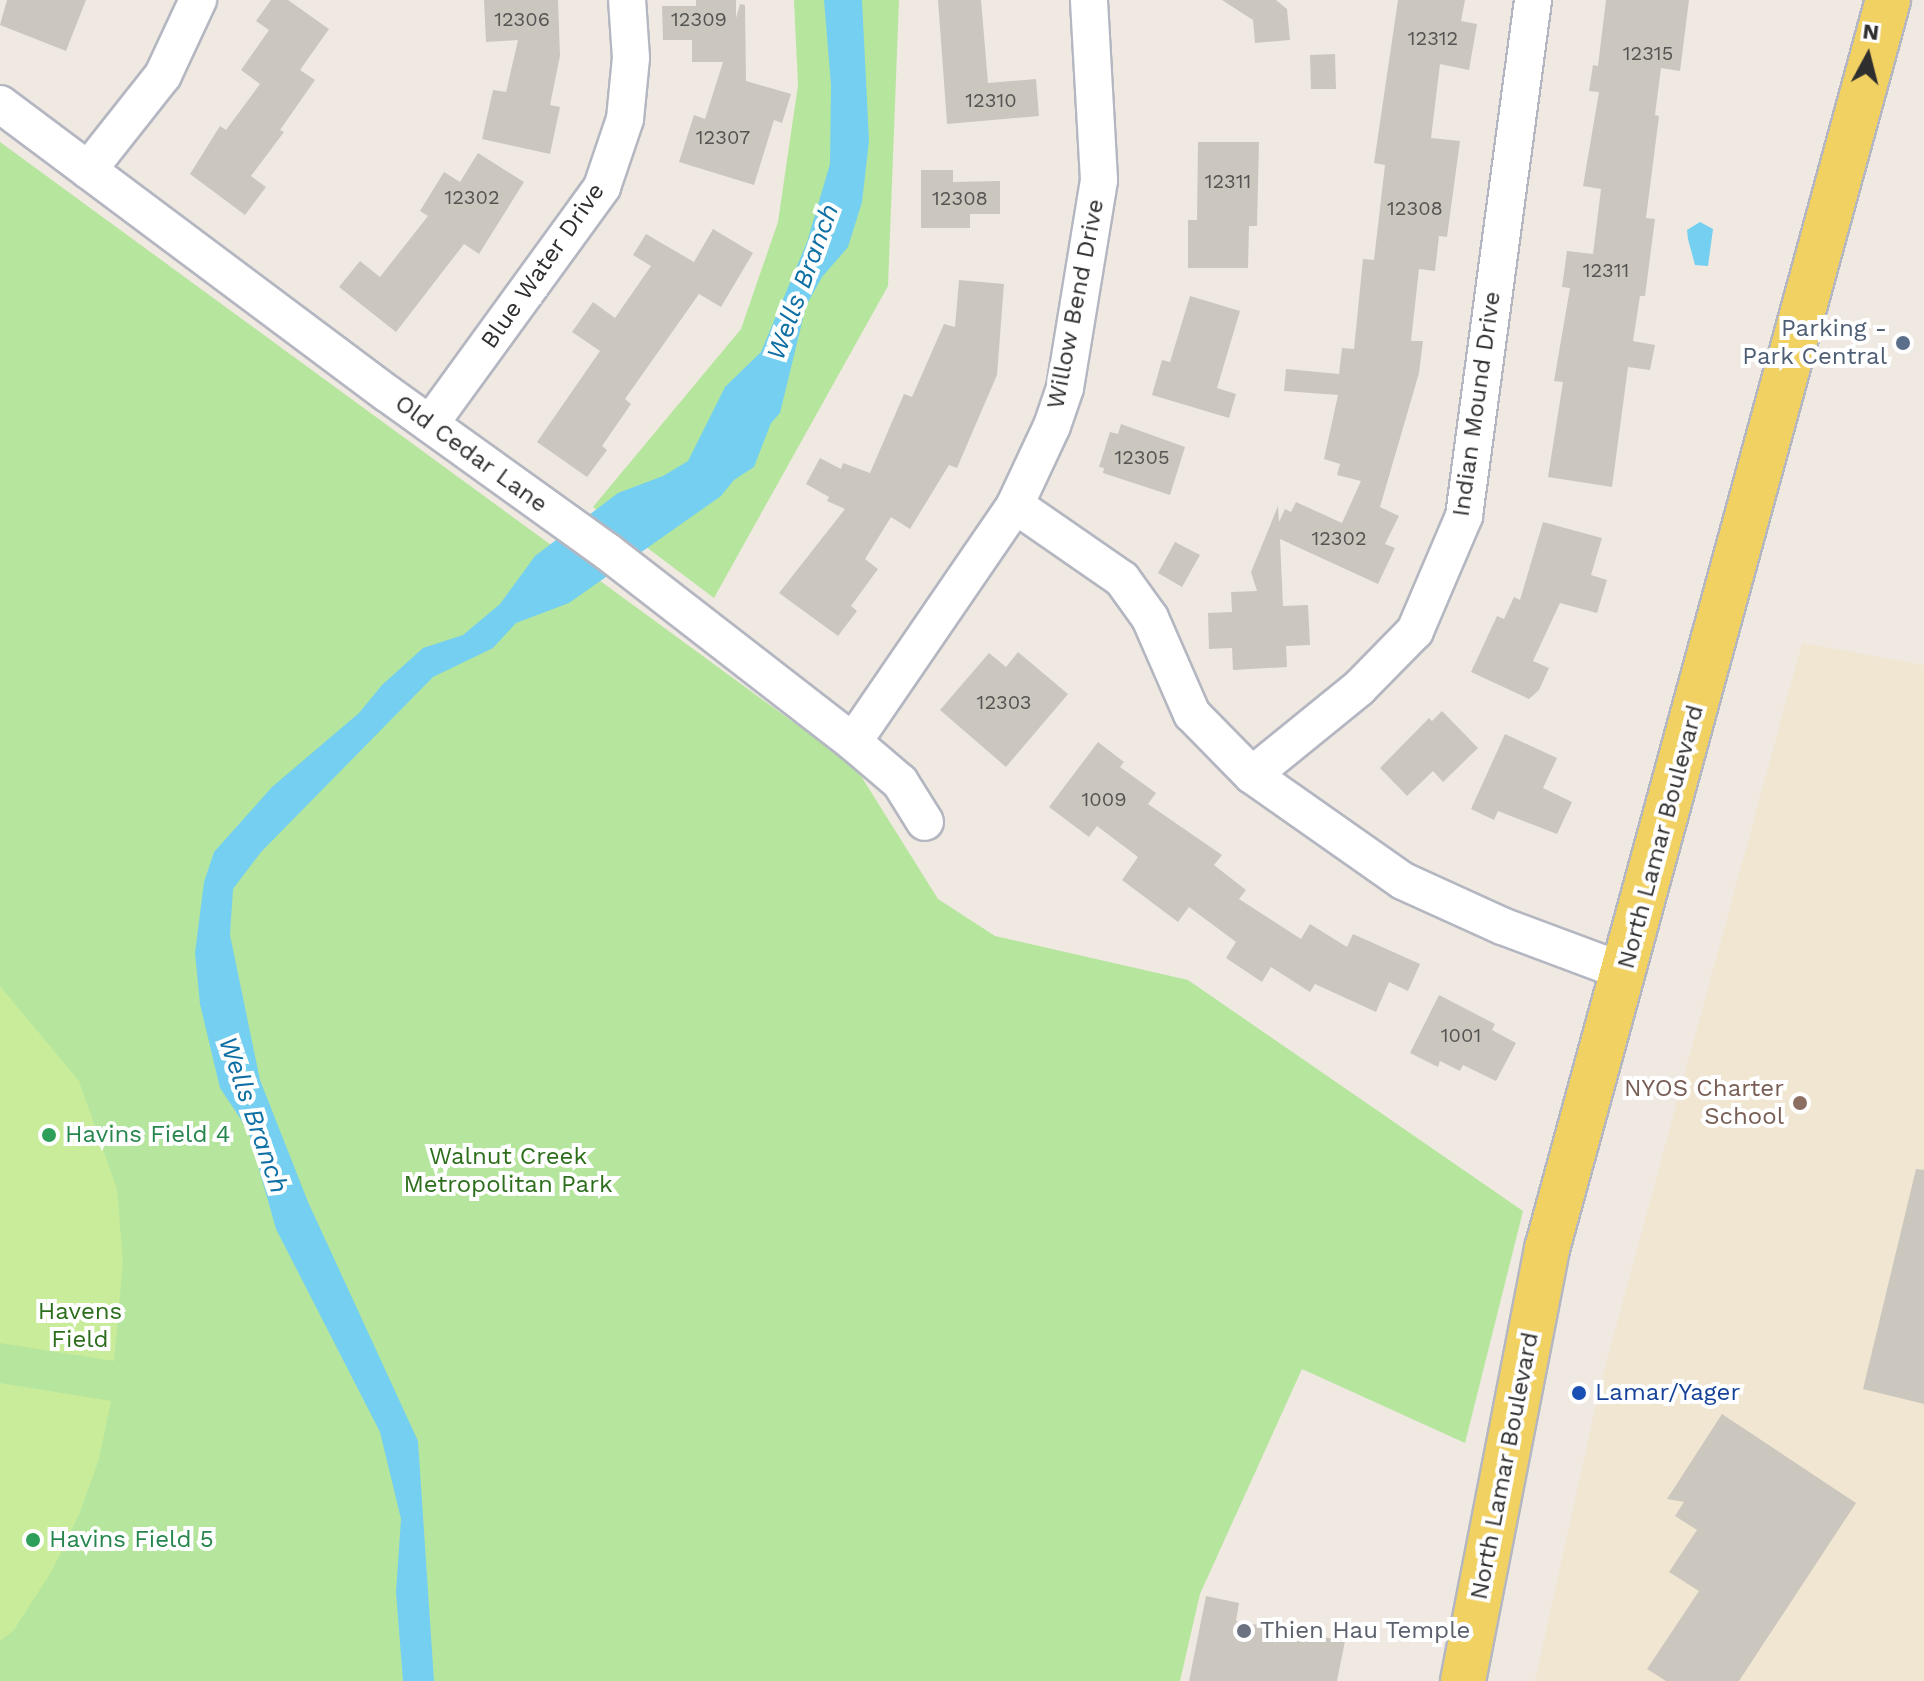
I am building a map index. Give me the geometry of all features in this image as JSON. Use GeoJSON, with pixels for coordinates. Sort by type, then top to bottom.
{"type":"FeatureCollection","features":[{"type":"Feature","properties":{"kind":"main road","name":"North Lamar Boulevard"},"geometry":{"type":"LineString","coordinates":[[1463,1681],[1547,1249],[1888,0]]}},
{"type":"Feature","properties":{"kind":"street"},"geometry":{"type":"LineString","coordinates":[[88,170],[163,75],[198,0]]}},
{"type":"Feature","properties":{"kind":"street","name":"Blue Water Drive"},"geometry":{"type":"LineString","coordinates":[[430,424],[602,187],[625,119],[631,58],[627,0]]}},
{"type":"Feature","properties":{"kind":"street","name":"Willow Bend Drive"},"geometry":{"type":"LineString","coordinates":[[853,742],[1015,505],[1052,426],[1065,388],[1099,180],[1089,0]]}},
{"type":"Feature","properties":{"kind":"street","name":"Indian Mound Drive"},"geometry":{"type":"LineString","coordinates":[[1252,775],[1359,688],[1415,631],[1464,516],[1533,0]]}},
{"type":"Feature","properties":{"kind":"street","name":"Old Cedar Lane"},"geometry":{"type":"LineString","coordinates":[[0,104],[430,424],[608,552],[853,742],[900,782],[925,822]]}},
{"type":"Feature","properties":{"kind":"street"},"geometry":{"type":"LineString","coordinates":[[1015,505],[1122,579],[1150,618],[1192,714],[1252,775],[1403,881],[1502,926],[1625,972]]}},
{"type":"Feature","properties":{"kind":"shaded area","name":"NYOS Charter School"},"geometry":{"type":"Polygon","coordinates":[[[1802,643],[1924,665],[1924,1681],[1535,1681],[1601,1382],[1802,643]]]}},
{"type":"Feature","properties":{"kind":"green space"},"geometry":{"type":"Polygon","coordinates":[[[794,0],[899,0],[888,286],[714,598],[593,507],[741,329],[778,222],[798,85],[794,0]]]}},
{"type":"Feature","properties":{"kind":"green space","name":"Walnut Creek Metropolitan Park"},"geometry":{"type":"Polygon","coordinates":[[[0,142],[856,768],[938,899],[995,936],[1188,980],[1523,1211],[1465,1443],[1302,1369],[1200,1594],[1180,1681],[0,1681],[0,142]]]}},
{"type":"Feature","properties":{"kind":"green space","name":"Havins Field 4"},"geometry":{"type":"Polygon","coordinates":[[[0,986],[79,1081],[117,1189],[123,1262],[114,1361],[0,1343],[0,986]]]}},
{"type":"Feature","properties":{"kind":"green space","name":"Havins Field 5"},"geometry":{"type":"Polygon","coordinates":[[[0,1383],[111,1401],[99,1459],[80,1512],[53,1569],[14,1630],[0,1641],[0,1383]]]}},
{"type":"Feature","properties":{"kind":"water","name":"Wells Branch"},"geometry":{"type":"Polygon","coordinates":[[[824,0],[862,0],[869,141],[862,202],[848,247],[822,277],[806,306],[780,413],[771,423],[754,467],[734,480],[721,496],[569,603],[516,623],[493,648],[433,677],[261,852],[233,889],[230,935],[260,1080],[308,1202],[418,1441],[434,1681],[403,1681],[396,1592],[401,1519],[380,1432],[276,1229],[248,1130],[220,1088],[200,1004],[195,953],[204,882],[214,852],[272,787],[359,713],[382,685],[423,648],[463,635],[500,604],[535,556],[618,493],[663,476],[688,461],[725,387],[761,352],[807,242],[830,164],[831,85],[824,0]]]}},
{"type":"Feature","properties":{"kind":"water"},"geometry":{"type":"Polygon","coordinates":[[[1700,222],[1713,229],[1708,266],[1695,265],[1688,239],[1687,230],[1700,222]]]}},
{"type":"Feature","properties":{"kind":"building"},"geometry":{"type":"Polygon","coordinates":[[[7,0],[86,0],[66,51],[0,25],[7,0]]]}},
{"type":"Feature","properties":{"kind":"building"},"geometry":{"type":"Polygon","coordinates":[[[271,0],[288,0],[329,29],[300,70],[315,80],[280,130],[284,132],[251,176],[266,187],[245,215],[190,174],[220,126],[226,130],[260,84],[241,70],[269,30],[256,21],[271,0]]]}},
{"type":"Feature","properties":{"kind":"building"},"geometry":{"type":"Polygon","coordinates":[[[484,0],[558,0],[560,56],[550,105],[560,107],[550,154],[482,139],[493,90],[506,92],[518,40],[486,42],[484,0]]]}},
{"type":"Feature","properties":{"kind":"building"},"geometry":{"type":"Polygon","coordinates":[[[696,0],[736,0],[736,18],[740,4],[745,5],[746,81],[791,94],[782,123],[774,120],[754,185],[679,162],[694,115],[705,119],[723,62],[692,62],[692,40],[663,40],[662,6],[696,6],[696,0]]]}},
{"type":"Feature","properties":{"kind":"building"},"geometry":{"type":"Polygon","coordinates":[[[938,0],[981,0],[988,83],[1036,79],[1039,116],[947,124],[938,0]]]}},
{"type":"Feature","properties":{"kind":"building"},"geometry":{"type":"Polygon","coordinates":[[[1222,0],[1276,0],[1287,9],[1290,40],[1255,43],[1253,20],[1222,0]]]}},
{"type":"Feature","properties":{"kind":"building"},"geometry":{"type":"Polygon","coordinates":[[[1398,0],[1465,0],[1461,21],[1477,24],[1469,70],[1440,64],[1431,138],[1460,141],[1447,237],[1439,236],[1435,271],[1419,269],[1411,341],[1423,341],[1419,373],[1380,507],[1399,516],[1385,544],[1395,548],[1378,584],[1280,539],[1283,606],[1308,605],[1310,645],[1286,646],[1287,667],[1233,670],[1232,648],[1209,649],[1208,613],[1232,612],[1231,592],[1257,591],[1251,572],[1278,506],[1279,522],[1285,509],[1291,512],[1296,502],[1342,523],[1361,481],[1337,475],[1340,464],[1324,459],[1338,395],[1284,391],[1286,369],[1339,374],[1342,348],[1354,349],[1363,259],[1374,260],[1385,165],[1374,163],[1398,0]]]}},
{"type":"Feature","properties":{"kind":"building"},"geometry":{"type":"Polygon","coordinates":[[[1606,0],[1689,0],[1680,71],[1661,68],[1655,115],[1659,116],[1646,218],[1655,219],[1645,296],[1640,296],[1633,341],[1655,345],[1650,370],[1628,367],[1612,487],[1548,477],[1563,382],[1554,381],[1570,288],[1562,287],[1567,251],[1593,254],[1601,189],[1583,186],[1599,92],[1589,91],[1593,65],[1598,66],[1606,0]]]}},
{"type":"Feature","properties":{"kind":"building"},"geometry":{"type":"Polygon","coordinates":[[[1335,54],[1336,89],[1311,89],[1310,55],[1335,54]]]}},
{"type":"Feature","properties":{"kind":"building"},"geometry":{"type":"Polygon","coordinates":[[[1198,142],[1259,142],[1257,226],[1249,226],[1248,268],[1188,268],[1188,220],[1197,220],[1198,142]]]}},
{"type":"Feature","properties":{"kind":"building"},"geometry":{"type":"Polygon","coordinates":[[[478,153],[524,182],[479,254],[464,244],[396,332],[339,287],[360,261],[380,277],[428,216],[420,211],[444,172],[460,182],[478,153]]]}},
{"type":"Feature","properties":{"kind":"building"},"geometry":{"type":"Polygon","coordinates":[[[921,170],[953,170],[953,182],[1000,181],[1000,214],[970,214],[970,228],[921,228],[921,170]]]}},
{"type":"Feature","properties":{"kind":"building"},"geometry":{"type":"Polygon","coordinates":[[[713,229],[753,253],[721,307],[699,294],[625,399],[631,404],[602,446],[607,450],[587,477],[537,442],[600,351],[572,332],[593,302],[615,318],[651,266],[633,255],[646,234],[694,262],[713,229]]]}},
{"type":"Feature","properties":{"kind":"building"},"geometry":{"type":"Polygon","coordinates":[[[959,280],[1004,284],[997,375],[957,468],[949,465],[910,529],[891,517],[865,559],[878,569],[851,606],[857,611],[838,636],[779,593],[845,509],[827,501],[829,497],[806,484],[820,458],[841,469],[843,463],[870,473],[904,394],[912,397],[944,324],[955,327],[959,280]]]}},
{"type":"Feature","properties":{"kind":"building"},"geometry":{"type":"Polygon","coordinates":[[[1190,296],[1240,311],[1217,388],[1236,394],[1229,418],[1152,395],[1162,360],[1170,362],[1190,296]]]}},
{"type":"Feature","properties":{"kind":"building"},"geometry":{"type":"Polygon","coordinates":[[[1121,424],[1185,447],[1170,495],[1103,473],[1104,468],[1099,467],[1110,432],[1118,434],[1121,424]]]}},
{"type":"Feature","properties":{"kind":"building"},"geometry":{"type":"Polygon","coordinates":[[[1543,522],[1602,538],[1591,575],[1607,580],[1597,613],[1560,603],[1533,661],[1549,668],[1539,690],[1529,699],[1471,672],[1497,616],[1504,619],[1514,597],[1520,600],[1543,522]]]}},
{"type":"Feature","properties":{"kind":"building"},"geometry":{"type":"Polygon","coordinates":[[[1175,542],[1200,555],[1182,587],[1158,573],[1175,542]]]}},
{"type":"Feature","properties":{"kind":"building"},"geometry":{"type":"Polygon","coordinates":[[[1018,652],[1068,694],[1006,767],[940,710],[989,653],[1006,667],[1018,652]]]}},
{"type":"Feature","properties":{"kind":"building"},"geometry":{"type":"Polygon","coordinates":[[[1442,711],[1478,748],[1443,782],[1433,771],[1407,796],[1380,768],[1429,718],[1432,721],[1442,711]]]}},
{"type":"Feature","properties":{"kind":"building"},"geometry":{"type":"Polygon","coordinates":[[[1505,734],[1557,758],[1543,788],[1572,802],[1557,834],[1498,811],[1494,820],[1471,809],[1505,734]]]}},
{"type":"Feature","properties":{"kind":"building"},"geometry":{"type":"Polygon","coordinates":[[[1098,742],[1124,762],[1120,767],[1156,793],[1148,804],[1222,855],[1214,865],[1246,890],[1239,899],[1301,939],[1310,924],[1347,947],[1353,934],[1420,964],[1408,991],[1389,982],[1376,1012],[1315,984],[1310,992],[1271,967],[1262,982],[1226,958],[1236,942],[1189,907],[1178,922],[1122,880],[1138,857],[1097,826],[1089,837],[1049,807],[1098,742]]]}},
{"type":"Feature","properties":{"kind":"building"},"geometry":{"type":"Polygon","coordinates":[[[1439,995],[1495,1024],[1492,1030],[1516,1043],[1496,1081],[1463,1065],[1460,1071],[1440,1061],[1438,1067],[1410,1053],[1439,995]]]}},
{"type":"Feature","properties":{"kind":"building"},"geometry":{"type":"Polygon","coordinates":[[[1916,1169],[1924,1170],[1924,1404],[1863,1389],[1916,1169]]]}},
{"type":"Feature","properties":{"kind":"building"},"geometry":{"type":"Polygon","coordinates":[[[1722,1414],[1856,1503],[1739,1681],[1666,1681],[1647,1669],[1699,1591],[1669,1572],[1697,1530],[1675,1516],[1684,1502],[1667,1499],[1722,1414]]]}},
{"type":"Feature","properties":{"kind":"building","name":"Thien Hau Temple"},"geometry":{"type":"Polygon","coordinates":[[[1206,1596],[1239,1603],[1236,1621],[1345,1641],[1337,1681],[1189,1681],[1206,1596]]]}},
{"type":"Feature","properties":{"kind":"place","name":"Parking - Park Central"},"geometry":{"type":"Point","coordinates":[1903,343]}},
{"type":"Feature","properties":{"kind":"place","name":"NYOS Charter School"},"geometry":{"type":"Point","coordinates":[1800,1103]}},
{"type":"Feature","properties":{"kind":"place","name":"Havins Field 4"},"geometry":{"type":"Point","coordinates":[49,1135]}},
{"type":"Feature","properties":{"kind":"place","name":"Lamar/Yager"},"geometry":{"type":"Point","coordinates":[1579,1393]}},
{"type":"Feature","properties":{"kind":"place","name":"Havins Field 5"},"geometry":{"type":"Point","coordinates":[33,1540]}},
{"type":"Feature","properties":{"kind":"place","name":"Thien Hau Temple"},"geometry":{"type":"Point","coordinates":[1244,1631]}},
{"type":"Feature","properties":{"kind":"park label","name":"Havens Field"},"geometry":{"type":"Point","coordinates":[80,1326]}}]}
